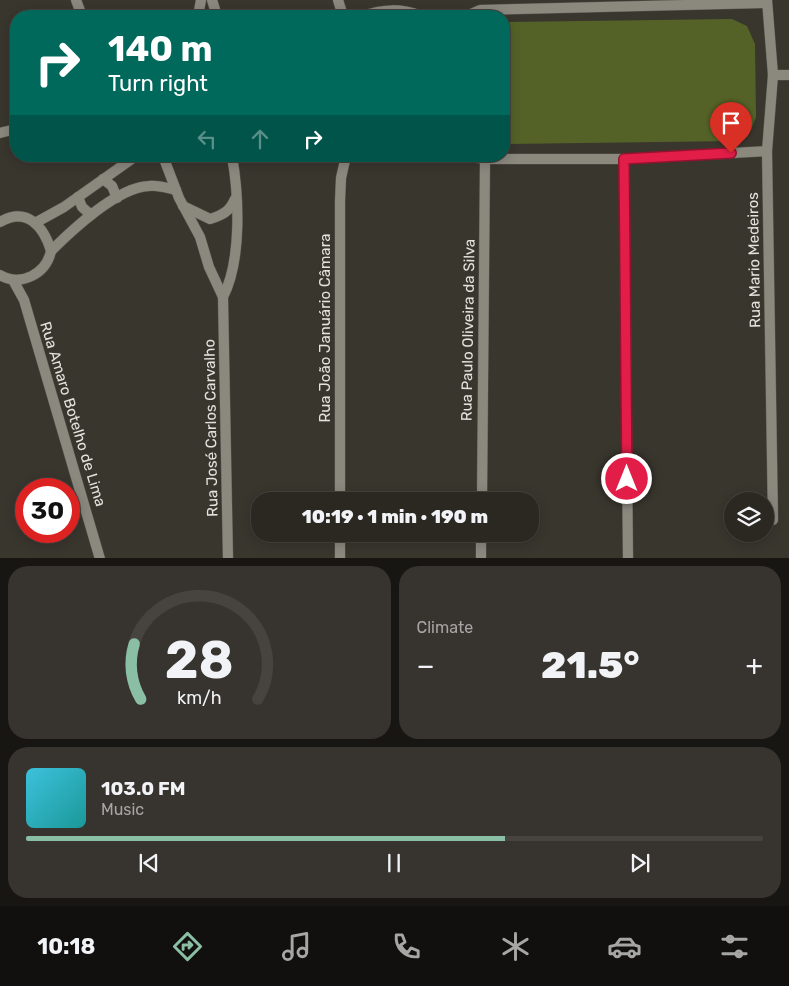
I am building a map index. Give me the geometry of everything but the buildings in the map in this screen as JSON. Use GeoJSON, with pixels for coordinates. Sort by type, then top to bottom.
{"type":"FeatureCollection","features":[{"type":"Feature","properties":{"kind":"street"},"geometry":{"type":"LineString","coordinates":[[480,5],[767,1]]}},
{"type":"Feature","properties":{"kind":"street","name":"Rua Mario Medeiros"},"geometry":{"type":"LineString","coordinates":[[767,1],[773,75],[767,151],[773,492]]}},
{"type":"Feature","properties":{"kind":"street"},"geometry":{"type":"LineString","coordinates":[[773,75],[789,75]]}},
{"type":"Feature","properties":{"kind":"street"},"geometry":{"type":"LineString","coordinates":[[510,160],[624,159],[767,151]]}},
{"type":"Feature","properties":{"kind":"street"},"geometry":{"type":"LineString","coordinates":[[624,159],[628,558]]}},
{"type":"Feature","properties":{"kind":"street"},"geometry":{"type":"LineString","coordinates":[[35,223],[78,197],[128,162]]}},
{"type":"Feature","properties":{"kind":"street","name":"Rua José Carlos Carvalho"},"geometry":{"type":"LineString","coordinates":[[165,162],[176,190],[200,237],[209,267],[224,297],[228,558]]}},
{"type":"Feature","properties":{"kind":"street","name":"Rua José Carlos Carvalho"},"geometry":{"type":"LineString","coordinates":[[224,297],[230,285],[233,268],[238,215],[233,162]]}},
{"type":"Feature","properties":{"kind":"street","name":"Rua João Januário Câmara"},"geometry":{"type":"LineString","coordinates":[[340,492],[340,201],[341,178],[345,162]]}},
{"type":"Feature","properties":{"kind":"street","name":"Rua Paulo Oliveira da Silva"},"geometry":{"type":"LineString","coordinates":[[482,492],[485,162]]}},
{"type":"Feature","properties":{"kind":"street"},"geometry":{"type":"LineString","coordinates":[[103,180],[112,186],[117,198]]}},
{"type":"Feature","properties":{"kind":"street"},"geometry":{"type":"LineString","coordinates":[[0,275],[13,280],[29,278],[37,274],[51,251],[75,226],[117,198],[148,185],[176,190]]}},
{"type":"Feature","properties":{"kind":"street"},"geometry":{"type":"LineString","coordinates":[[184,206],[210,219],[222,215],[231,209],[236,196]]}},
{"type":"Feature","properties":{"kind":"street"},"geometry":{"type":"LineString","coordinates":[[78,197],[82,207],[91,215]]}},
{"type":"Feature","properties":{"kind":"street"},"geometry":{"type":"LineString","coordinates":[[0,222],[13,217],[21,217],[35,223],[47,236],[51,251]]}},
{"type":"Feature","properties":{"kind":"street","name":"Rua Amaro Botelho de Lima"},"geometry":{"type":"LineString","coordinates":[[13,280],[24,300],[100,558]]}},
{"type":"Feature","properties":{"kind":"street"},"geometry":{"type":"LineString","coordinates":[[340,542],[340,558]]}},
{"type":"Feature","properties":{"kind":"street"},"geometry":{"type":"LineString","coordinates":[[481,542],[481,558]]}},
{"type":"Feature","properties":{"kind":"green space"},"geometry":{"type":"Polygon","coordinates":[[[732,19],[747,26],[755,44],[756,117],[751,130],[734,141],[510,144],[510,22],[732,19]]]}},
{"type":"Feature","properties":{"kind":"route"},"geometry":{"type":"LineString","coordinates":[[627,479],[624,159],[731,153]]}}]}
